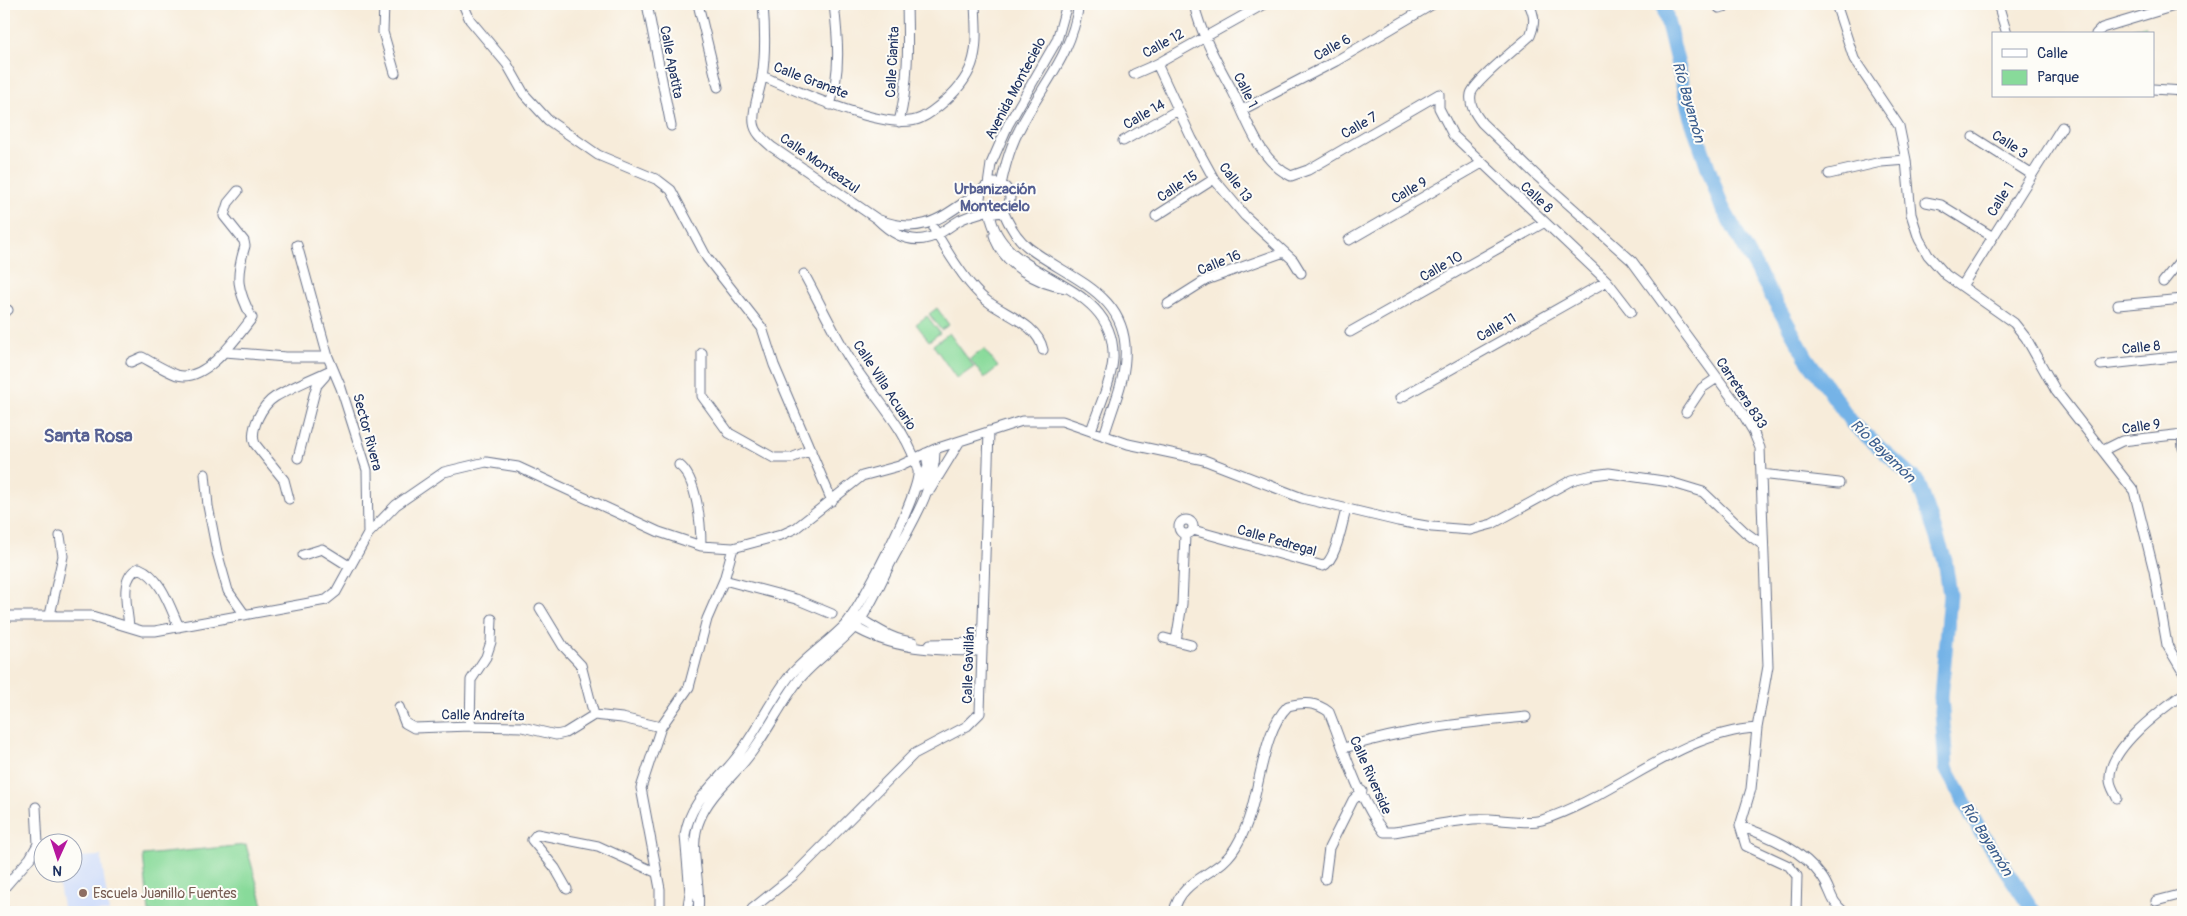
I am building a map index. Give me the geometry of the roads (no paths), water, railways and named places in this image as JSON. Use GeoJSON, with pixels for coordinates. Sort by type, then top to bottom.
{"type":"FeatureCollection","features":[{"type":"Feature","properties":{"kind":"street"},"geometry":{"type":"LineString","coordinates":[[384,4],[384,32],[395,73]]}},
{"type":"Feature","properties":{"kind":"street"},"geometry":{"type":"LineString","coordinates":[[463,4],[470,20],[507,64],[524,94],[548,120],[598,155],[658,180],[671,190],[707,258],[762,328],[774,365],[832,501]]}},
{"type":"Feature","properties":{"kind":"street","name":"Calle Apatita"},"geometry":{"type":"LineString","coordinates":[[647,4],[671,126]]}},
{"type":"Feature","properties":{"kind":"street"},"geometry":{"type":"LineString","coordinates":[[698,4],[718,87]]}},
{"type":"Feature","properties":{"kind":"street","name":"Calle Monteazul"},"geometry":{"type":"LineString","coordinates":[[763,4],[766,37],[754,124],[759,134],[772,147],[878,219],[889,231],[903,239],[929,239],[958,221],[988,212]]}},
{"type":"Feature","properties":{"kind":"street"},"geometry":{"type":"LineString","coordinates":[[830,105],[836,88],[838,68],[834,4]]}},
{"type":"Feature","properties":{"kind":"street","name":"Calle Cianita"},"geometry":{"type":"LineString","coordinates":[[899,122],[906,96],[908,74],[907,4]]}},
{"type":"Feature","properties":{"kind":"street","name":"Calle Granate"},"geometry":{"type":"LineString","coordinates":[[762,76],[830,105],[899,122],[920,119],[957,90],[970,68],[977,47],[975,4]]}},
{"type":"Feature","properties":{"kind":"street","name":"Avenida Montecielo"},"geometry":{"type":"LineString","coordinates":[[985,188],[991,164],[1008,125],[1057,40],[1067,4]]}},
{"type":"Feature","properties":{"kind":"street","name":"Avenida Montecielo"},"geometry":{"type":"LineString","coordinates":[[1002,185],[1008,159],[1019,130],[1072,38],[1079,4]]}},
{"type":"Feature","properties":{"kind":"street","name":"Calle 1"},"geometry":{"type":"LineString","coordinates":[[1194,4],[1205,36],[1242,110],[1248,128],[1281,171],[1291,176]]}},
{"type":"Feature","properties":{"kind":"street","name":"Calle 12"},"geometry":{"type":"LineString","coordinates":[[1134,74],[1157,64],[1264,4]]}},
{"type":"Feature","properties":{"kind":"street","name":"Calle 6"},"geometry":{"type":"LineString","coordinates":[[1242,110],[1336,61],[1433,4]]}},
{"type":"Feature","properties":{"kind":"street","name":"Carretera 833"},"geometry":{"type":"LineString","coordinates":[[1529,4],[1533,11],[1535,25],[1530,36],[1474,87],[1471,104],[1475,114],[1537,176],[1632,261],[1718,378],[1753,431],[1760,448],[1768,666],[1757,728],[1752,789],[1740,826]]}},
{"type":"Feature","properties":{"kind":"street"},"geometry":{"type":"LineString","coordinates":[[1719,8],[1736,4]]}},
{"type":"Feature","properties":{"kind":"street"},"geometry":{"type":"LineString","coordinates":[[1836,4],[1854,59],[1899,126],[1906,160],[1911,214],[1919,238],[1936,266],[2014,324],[2026,338],[2056,392],[2104,450],[2134,491],[2154,571],[2167,645],[2183,672]]}},
{"type":"Feature","properties":{"kind":"street"},"geometry":{"type":"LineString","coordinates":[[1998,4],[2006,32]]}},
{"type":"Feature","properties":{"kind":"street"},"geometry":{"type":"LineString","coordinates":[[2098,32],[2102,28],[2181,4]]}},
{"type":"Feature","properties":{"kind":"street","name":"Calle 13"},"geometry":{"type":"LineString","coordinates":[[1157,64],[1178,110],[1214,179],[1245,216],[1293,260],[1302,274]]}},
{"type":"Feature","properties":{"kind":"street"},"geometry":{"type":"LineString","coordinates":[[2154,90],[2183,91]]}},
{"type":"Feature","properties":{"kind":"street","name":"Calle 8"},"geometry":{"type":"LineString","coordinates":[[1439,94],[1439,108],[1453,135],[1607,281],[1631,312]]}},
{"type":"Feature","properties":{"kind":"street","name":"Calle 7"},"geometry":{"type":"LineString","coordinates":[[1291,176],[1308,170],[1439,94]]}},
{"type":"Feature","properties":{"kind":"street","name":"Calle 14"},"geometry":{"type":"LineString","coordinates":[[1123,141],[1178,110]]}},
{"type":"Feature","properties":{"kind":"street","name":"Calle 1"},"geometry":{"type":"LineString","coordinates":[[1962,286],[2062,127]]}},
{"type":"Feature","properties":{"kind":"street","name":"Calle 3"},"geometry":{"type":"LineString","coordinates":[[1973,136],[2031,174]]}},
{"type":"Feature","properties":{"kind":"street"},"geometry":{"type":"LineString","coordinates":[[1829,174],[1881,162],[1906,160]]}},
{"type":"Feature","properties":{"kind":"street","name":"Calle 9"},"geometry":{"type":"LineString","coordinates":[[1349,240],[1482,163]]}},
{"type":"Feature","properties":{"kind":"street","name":"Calle 15"},"geometry":{"type":"LineString","coordinates":[[1156,216],[1214,179]]}},
{"type":"Feature","properties":{"kind":"street"},"geometry":{"type":"LineString","coordinates":[[988,212],[1003,211],[1009,204],[1010,195],[1002,185],[985,188],[979,199],[988,212],[992,225],[1012,253],[1088,302],[1102,317],[1108,329],[1112,347],[1112,366],[1091,431]]}},
{"type":"Feature","properties":{"kind":"street","name":"Calle Monteazul"},"geometry":{"type":"LineString","coordinates":[[878,219],[899,226],[914,227],[930,223],[985,188]]}},
{"type":"Feature","properties":{"kind":"street"},"geometry":{"type":"LineString","coordinates":[[131,362],[142,357],[178,375],[187,375],[207,368],[225,352],[252,318],[240,295],[238,282],[245,246],[244,241],[224,216],[228,203],[238,191]]}},
{"type":"Feature","properties":{"kind":"street"},"geometry":{"type":"LineString","coordinates":[[1926,202],[1942,205],[1993,237]]}},
{"type":"Feature","properties":{"kind":"street"},"geometry":{"type":"LineString","coordinates":[[1003,211],[1009,225],[1028,247],[1097,292],[1114,310],[1124,331],[1124,371],[1104,436]]}},
{"type":"Feature","properties":{"kind":"street","name":"Calle 10"},"geometry":{"type":"LineString","coordinates":[[1350,332],[1545,222]]}},
{"type":"Feature","properties":{"kind":"street"},"geometry":{"type":"LineString","coordinates":[[930,223],[954,262],[980,295],[1032,330],[1039,337],[1043,350]]}},
{"type":"Feature","properties":{"kind":"street","name":"Sector Rivera"},"geometry":{"type":"LineString","coordinates":[[297,245],[328,357],[341,388],[366,470],[368,534]]}},
{"type":"Feature","properties":{"kind":"street","name":"Calle 16"},"geometry":{"type":"LineString","coordinates":[[1168,304],[1206,280],[1284,252]]}},
{"type":"Feature","properties":{"kind":"street"},"geometry":{"type":"LineString","coordinates":[[2163,282],[2183,257]]}},
{"type":"Feature","properties":{"kind":"street","name":"Calle Villa Acuario"},"geometry":{"type":"LineString","coordinates":[[804,274],[851,362],[896,424],[914,458]]}},
{"type":"Feature","properties":{"kind":"street","name":"Calle 11"},"geometry":{"type":"LineString","coordinates":[[1400,398],[1607,281]]}},
{"type":"Feature","properties":{"kind":"street"},"geometry":{"type":"LineString","coordinates":[[2118,305],[2183,299]]}},
{"type":"Feature","properties":{"kind":"street"},"geometry":{"type":"LineString","coordinates":[[225,352],[286,357],[328,357]]}},
{"type":"Feature","properties":{"kind":"street"},"geometry":{"type":"LineString","coordinates":[[702,353],[702,396],[729,433],[774,458],[790,458],[811,450]]}},
{"type":"Feature","properties":{"kind":"street","name":"Calle 8"},"geometry":{"type":"LineString","coordinates":[[2101,365],[2183,356]]}},
{"type":"Feature","properties":{"kind":"street"},"geometry":{"type":"LineString","coordinates":[[298,458],[317,385],[320,379],[333,369]]}},
{"type":"Feature","properties":{"kind":"street"},"geometry":{"type":"LineString","coordinates":[[289,499],[284,480],[252,438],[254,428],[274,398],[333,369]]}},
{"type":"Feature","properties":{"kind":"street"},"geometry":{"type":"LineString","coordinates":[[1686,412],[1702,388],[1718,378]]}},
{"type":"Feature","properties":{"kind":"street"},"geometry":{"type":"LineString","coordinates":[[4,616],[92,616],[142,631],[155,631],[326,600],[336,592],[368,534],[396,505],[444,472],[486,462],[518,467],[660,532],[701,546],[733,548],[781,535],[796,528],[862,476],[899,466],[931,451],[1022,421],[1062,422],[1128,444],[1204,460],[1302,498],[1346,510],[1432,527],[1470,530],[1492,524],[1572,480],[1609,473],[1670,482],[1703,492],[1745,532],[1763,545]]}},
{"type":"Feature","properties":{"kind":"street","name":"Calle Gavillán"},"geometry":{"type":"LineString","coordinates":[[751,912],[752,909],[793,876],[914,754],[967,726],[980,713],[989,431]]}},
{"type":"Feature","properties":{"kind":"street"},"geometry":{"type":"LineString","coordinates":[[2182,434],[2183,448]]}},
{"type":"Feature","properties":{"kind":"street","name":"Calle 9"},"geometry":{"type":"LineString","coordinates":[[2104,450],[2122,441],[2182,434]]}},
{"type":"Feature","properties":{"kind":"street"},"geometry":{"type":"LineString","coordinates":[[698,912],[700,895],[695,838],[704,810],[717,791],[753,751],[801,677],[851,625],[920,505],[960,441]]}},
{"type":"Feature","properties":{"kind":"street"},"geometry":{"type":"LineString","coordinates":[[857,616],[926,473],[931,451]]}},
{"type":"Feature","properties":{"kind":"street"},"geometry":{"type":"LineString","coordinates":[[920,505],[934,468],[931,451]]}},
{"type":"Feature","properties":{"kind":"street"},"geometry":{"type":"LineString","coordinates":[[911,501],[918,476],[914,458]]}},
{"type":"Feature","properties":{"kind":"street"},"geometry":{"type":"LineString","coordinates":[[679,465],[686,470],[692,484],[700,527],[701,546]]}},
{"type":"Feature","properties":{"kind":"street"},"geometry":{"type":"LineString","coordinates":[[205,474],[208,506],[225,581],[228,591],[244,615]]}},
{"type":"Feature","properties":{"kind":"street"},"geometry":{"type":"LineString","coordinates":[[1761,474],[1839,483]]}},
{"type":"Feature","properties":{"kind":"street","name":"Calle Pedregal"},"geometry":{"type":"LineString","coordinates":[[1176,641],[1182,604],[1189,532],[1323,566],[1328,564],[1332,557],[1346,510]]}},
{"type":"Feature","properties":{"kind":"street"},"geometry":{"type":"LineString","coordinates":[[50,615],[63,556],[60,536]]}},
{"type":"Feature","properties":{"kind":"street"},"geometry":{"type":"LineString","coordinates":[[660,912],[660,889],[655,872],[641,788],[661,727],[689,687],[707,619],[724,580],[733,548]]}},
{"type":"Feature","properties":{"kind":"street"},"geometry":{"type":"LineString","coordinates":[[303,556],[322,549],[349,566]]}},
{"type":"Feature","properties":{"kind":"street"},"geometry":{"type":"LineString","coordinates":[[129,627],[126,587],[131,572],[138,568],[148,573],[163,591],[179,627]]}},
{"type":"Feature","properties":{"kind":"street"},"geometry":{"type":"LineString","coordinates":[[724,580],[796,599],[832,614]]}},
{"type":"Feature","properties":{"kind":"street"},"geometry":{"type":"LineString","coordinates":[[540,608],[563,646],[580,665],[594,715],[622,718],[661,727]]}},
{"type":"Feature","properties":{"kind":"street"},"geometry":{"type":"LineString","coordinates":[[857,616],[876,630],[904,641],[933,645],[982,647]]}},
{"type":"Feature","properties":{"kind":"street"},"geometry":{"type":"LineString","coordinates":[[470,726],[471,680],[486,657],[491,642],[492,619]]}},
{"type":"Feature","properties":{"kind":"street"},"geometry":{"type":"LineString","coordinates":[[851,625],[899,646],[929,650],[982,647]]}},
{"type":"Feature","properties":{"kind":"street"},"geometry":{"type":"LineString","coordinates":[[688,912],[690,893],[685,835],[690,817],[699,799],[743,749],[796,669],[851,625]]}},
{"type":"Feature","properties":{"kind":"street"},"geometry":{"type":"LineString","coordinates":[[1164,638],[1190,645]]}},
{"type":"Feature","properties":{"kind":"street"},"geometry":{"type":"LineString","coordinates":[[2117,798],[2110,780],[2113,764],[2127,742],[2149,719],[2183,694]]}},
{"type":"Feature","properties":{"kind":"street","name":"Calle Riverside"},"geometry":{"type":"LineString","coordinates":[[1174,912],[1176,905],[1189,885],[1223,862],[1240,839],[1249,822],[1274,724],[1285,710],[1295,704],[1310,703],[1320,706],[1329,712],[1375,820],[1384,832],[1474,819],[1540,820],[1584,803],[1700,740],[1737,729],[1757,728]]}},
{"type":"Feature","properties":{"kind":"street","name":"Calle Andreíta"},"geometry":{"type":"LineString","coordinates":[[399,707],[405,723],[414,728],[522,727],[556,735],[565,733],[594,715]]}},
{"type":"Feature","properties":{"kind":"street"},"geometry":{"type":"LineString","coordinates":[[1344,748],[1386,735],[1445,724],[1526,717]]}},
{"type":"Feature","properties":{"kind":"street"},"geometry":{"type":"LineString","coordinates":[[1325,879],[1329,848],[1353,800],[1362,791]]}},
{"type":"Feature","properties":{"kind":"street"},"geometry":{"type":"LineString","coordinates":[[4,888],[30,858],[38,844],[36,807]]}},
{"type":"Feature","properties":{"kind":"street"},"geometry":{"type":"LineString","coordinates":[[1740,826],[1746,846],[1789,866],[1797,876],[1796,912]]}},
{"type":"Feature","properties":{"kind":"street"},"geometry":{"type":"LineString","coordinates":[[1740,826],[1766,835],[1801,856],[1822,877],[1834,904],[1844,912]]}},
{"type":"Feature","properties":{"kind":"street"},"geometry":{"type":"LineString","coordinates":[[567,889],[554,868],[532,840],[536,834],[598,846],[655,872]]}},
{"type":"Feature","properties":{"kind":"street"},"geometry":{"type":"LineString","coordinates":[[2156,901],[2183,894]]}},
{"type":"Feature","properties":{"kind":"waterway","name":"Río Bayamón"},"geometry":{"type":"LineString","coordinates":[[1663,4],[1691,118],[1721,205],[1806,357],[1852,423],[1918,482],[1945,561],[1950,595],[1941,697],[1946,768],[1980,831],[2034,912]]}},
{"type":"Feature","properties":{"kind":"place","name":"Escuela Juanillo Fuentes"},"geometry":{"type":"Point","coordinates":[83,893]}},
{"type":"Feature","properties":{"kind":"district","name":"Urbanización Montecielo"},"geometry":{"type":"Point","coordinates":[995,198]}},
{"type":"Feature","properties":{"kind":"district","name":"Santa Rosa"},"geometry":{"type":"Point","coordinates":[88,435]}}]}
